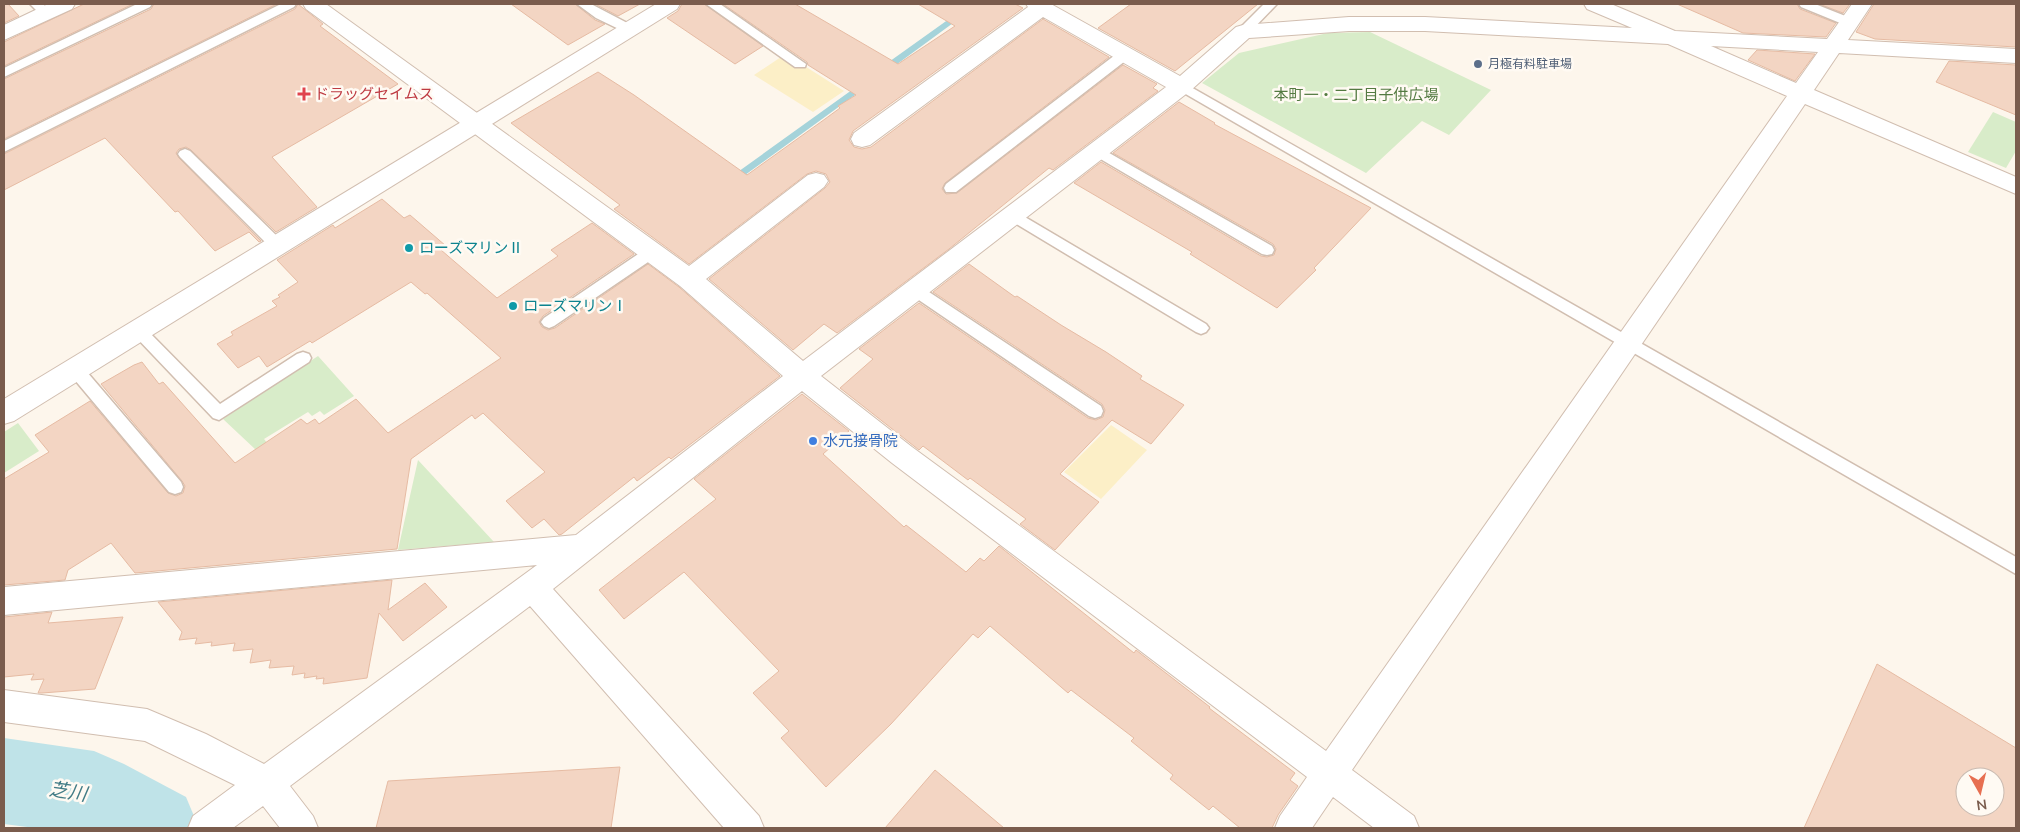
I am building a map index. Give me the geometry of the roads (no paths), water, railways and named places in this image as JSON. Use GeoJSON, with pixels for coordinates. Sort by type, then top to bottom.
{"type":"FeatureCollection","features":[{"type":"Feature","properties":{"kind":"street"},"geometry":{"type":"LineString","coordinates":[[4,33],[41,8],[65,4]]}},
{"type":"Feature","properties":{"kind":"street"},"geometry":{"type":"LineString","coordinates":[[313,4],[689,279],[802,376],[902,456],[1402,828]]}},
{"type":"Feature","properties":{"kind":"street"},"geometry":{"type":"LineString","coordinates":[[4,413],[276,244],[477,124],[670,4]]}},
{"type":"Feature","properties":{"kind":"street"},"geometry":{"type":"LineString","coordinates":[[1594,4],[2016,186]]}},
{"type":"Feature","properties":{"kind":"street"},"geometry":{"type":"LineString","coordinates":[[862,139],[1039,6],[1182,86]]}},
{"type":"Feature","properties":{"kind":"street"},"geometry":{"type":"LineString","coordinates":[[1292,828],[1331,775],[1855,13]]}},
{"type":"Feature","properties":{"kind":"street"},"geometry":{"type":"LineString","coordinates":[[205,828],[532,587],[802,376],[1182,86],[1243,32],[1349,24],[1425,24],[2016,56]]}},
{"type":"Feature","properties":{"kind":"street"},"geometry":{"type":"LineString","coordinates":[[689,279],[816,180]]}},
{"type":"Feature","properties":{"kind":"street"},"geometry":{"type":"LineString","coordinates":[[4,601],[581,548]]}},
{"type":"Feature","properties":{"kind":"street"},"geometry":{"type":"LineString","coordinates":[[532,587],[747,828]]}},
{"type":"Feature","properties":{"kind":"street"},"geometry":{"type":"LineString","coordinates":[[4,706],[147,725],[194,746],[301,828]]}},
{"type":"Feature","properties":{"kind":"lane"},"geometry":{"type":"LineString","coordinates":[[4,73],[146,4]]}},
{"type":"Feature","properties":{"kind":"lane"},"geometry":{"type":"LineString","coordinates":[[4,148],[290,4]]}},
{"type":"Feature","properties":{"kind":"lane"},"geometry":{"type":"LineString","coordinates":[[583,4],[600,15],[629,29]]}},
{"type":"Feature","properties":{"kind":"lane"},"geometry":{"type":"LineString","coordinates":[[712,4],[800,64]]}},
{"type":"Feature","properties":{"kind":"lane"},"geometry":{"type":"LineString","coordinates":[[1243,32],[1271,4]]}},
{"type":"Feature","properties":{"kind":"lane"},"geometry":{"type":"LineString","coordinates":[[1805,4],[1855,13]]}},
{"type":"Feature","properties":{"kind":"lane"},"geometry":{"type":"LineString","coordinates":[[951,188],[1124,55]]}},
{"type":"Feature","properties":{"kind":"lane"},"geometry":{"type":"LineString","coordinates":[[1182,86],[2016,566]]}},
{"type":"Feature","properties":{"kind":"lane"},"geometry":{"type":"LineString","coordinates":[[1097,151],[1267,250]]}},
{"type":"Feature","properties":{"kind":"lane"},"geometry":{"type":"LineString","coordinates":[[185,154],[276,244]]}},
{"type":"Feature","properties":{"kind":"lane"},"geometry":{"type":"LineString","coordinates":[[1014,215],[1201,328]]}},
{"type":"Feature","properties":{"kind":"lane"},"geometry":{"type":"LineString","coordinates":[[549,322],[652,252]]}},
{"type":"Feature","properties":{"kind":"lane"},"geometry":{"type":"LineString","coordinates":[[915,290],[1095,411]]}},
{"type":"Feature","properties":{"kind":"lane"},"geometry":{"type":"LineString","coordinates":[[138,330],[219,414],[303,358]]}},
{"type":"Feature","properties":{"kind":"lane"},"geometry":{"type":"LineString","coordinates":[[75,369],[175,487]]}},
{"type":"Feature","properties":{"kind":"waterway"},"geometry":{"type":"LineString","coordinates":[[882,71],[975,4]]}},
{"type":"Feature","properties":{"kind":"waterway"},"geometry":{"type":"LineString","coordinates":[[731,181],[863,85]]}},
{"type":"Feature","properties":{"kind":"waterway","name":"芝川"},"geometry":{"type":"LineString","coordinates":[[4,781],[94,794],[155,828]]}},
{"type":"Feature","properties":{"kind":"place","name":"月極有料駐車場"},"geometry":{"type":"Point","coordinates":[1478,64]}},
{"type":"Feature","properties":{"kind":"place","name":"ドラッグセイムス"},"geometry":{"type":"Point","coordinates":[304,94]}},
{"type":"Feature","properties":{"kind":"place","name":"ローズマリンⅡ"},"geometry":{"type":"Point","coordinates":[409,248]}},
{"type":"Feature","properties":{"kind":"place","name":"ローズマリンⅠ"},"geometry":{"type":"Point","coordinates":[513,306]}},
{"type":"Feature","properties":{"kind":"place","name":"水元接骨院"},"geometry":{"type":"Point","coordinates":[813,441]}},
{"type":"Feature","properties":{"kind":"park label","name":"本町一・二丁目子供広場"},"geometry":{"type":"Point","coordinates":[1356,95]}}]}
